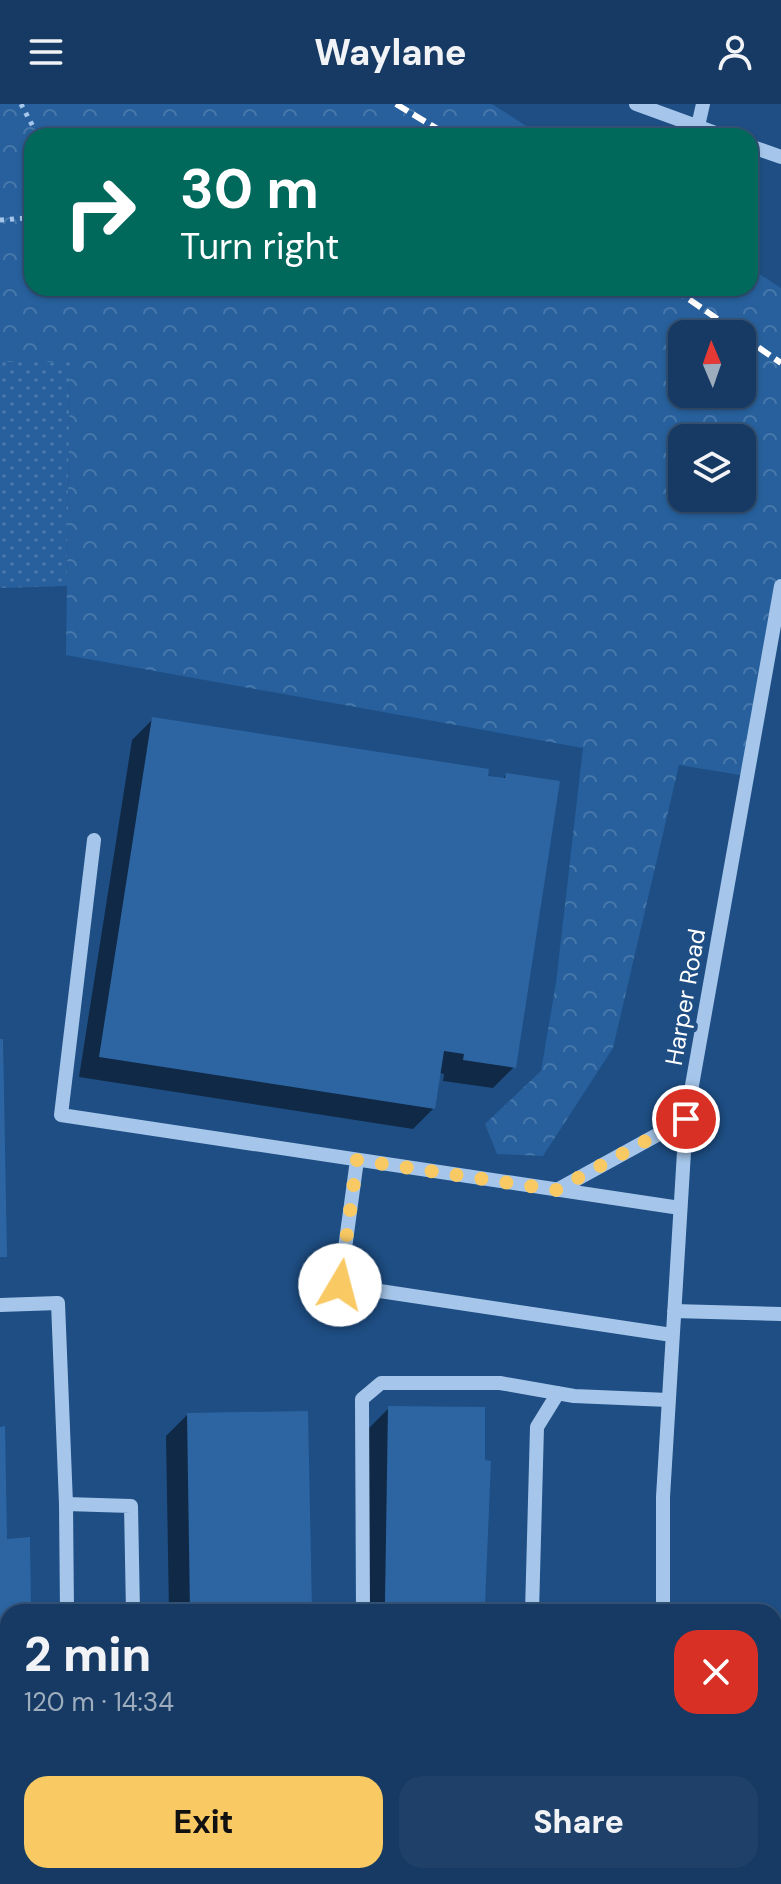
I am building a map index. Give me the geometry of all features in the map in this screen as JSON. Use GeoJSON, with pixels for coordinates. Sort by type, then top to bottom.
{"type":"FeatureCollection","features":[{"type":"Feature","properties":{"kind":"street"},"geometry":{"type":"LineString","coordinates":[[636,104],[703,128]]}},
{"type":"Feature","properties":{"kind":"street"},"geometry":{"type":"LineString","coordinates":[[698,126],[703,104]]}},
{"type":"Feature","properties":{"kind":"street"},"geometry":{"type":"LineString","coordinates":[[758,149],[781,157]]}},
{"type":"Feature","properties":{"kind":"street","name":"Harper Road"},"geometry":{"type":"LineString","coordinates":[[663,1604],[663,1497],[686,1119],[781,586]]}},
{"type":"Feature","properties":{"kind":"street"},"geometry":{"type":"LineString","coordinates":[[94,840],[61,1115],[680,1208]]}},
{"type":"Feature","properties":{"kind":"street"},"geometry":{"type":"LineString","coordinates":[[556,1190],[686,1119]]}},
{"type":"Feature","properties":{"kind":"street"},"geometry":{"type":"LineString","coordinates":[[357,1160],[340,1285],[672,1335]]}},
{"type":"Feature","properties":{"kind":"street"},"geometry":{"type":"LineString","coordinates":[[0,1305],[58,1303],[67,1604]]}},
{"type":"Feature","properties":{"kind":"street"},"geometry":{"type":"LineString","coordinates":[[674,1311],[781,1314]]}},
{"type":"Feature","properties":{"kind":"street"},"geometry":{"type":"LineString","coordinates":[[363,1604],[362,1399],[381,1383],[500,1383],[558,1393],[668,1400]]}},
{"type":"Feature","properties":{"kind":"street"},"geometry":{"type":"LineString","coordinates":[[532,1604],[537,1427],[558,1393]]}},
{"type":"Feature","properties":{"kind":"street"},"geometry":{"type":"LineString","coordinates":[[66,1504],[131,1506],[133,1604]]}},
{"type":"Feature","properties":{"kind":"path"},"geometry":{"type":"LineString","coordinates":[[21,104],[34,128]]}},
{"type":"Feature","properties":{"kind":"path"},"geometry":{"type":"LineString","coordinates":[[0,220],[24,218]]}},
{"type":"Feature","properties":{"kind":"green space"},"geometry":{"type":"Polygon","coordinates":[[[0,104],[492,104],[530,128],[24,128],[24,296],[758,296],[758,273],[781,288],[781,589],[746,776],[679,765],[613,1048],[543,1156],[497,1154],[485,1124],[541,1071],[556,983],[583,748],[66,655],[70,362],[0,362],[0,104]]]}},
{"type":"Feature","properties":{"kind":"green space"},"geometry":{"type":"Polygon","coordinates":[[[0,362],[70,362],[67,586],[0,588],[0,362]]]}},
{"type":"Feature","properties":{"kind":"building"},"geometry":{"type":"Polygon","coordinates":[[[152,717],[489,769],[488,776],[505,778],[506,773],[560,781],[516,1068],[463,1060],[464,1054],[444,1051],[435,1109],[99,1057],[152,717]]]}},
{"type":"Feature","properties":{"kind":"building"},"geometry":{"type":"Polygon","coordinates":[[[0,1039],[3,1039],[7,1257],[0,1257],[0,1039]]]}},
{"type":"Feature","properties":{"kind":"building"},"geometry":{"type":"Polygon","coordinates":[[[388,1406],[485,1407],[485,1460],[491,1461],[485,1604],[385,1602],[388,1406]]]}},
{"type":"Feature","properties":{"kind":"building"},"geometry":{"type":"Polygon","coordinates":[[[308,1411],[312,1604],[190,1604],[187,1413],[308,1411]]]}},
{"type":"Feature","properties":{"kind":"building"},"geometry":{"type":"Polygon","coordinates":[[[5,1426],[7,1539],[30,1537],[31,1604],[0,1604],[0,1427],[5,1426]]]}},
{"type":"Feature","properties":{"kind":"railway"},"geometry":{"type":"LineString","coordinates":[[396,104],[436,128]]}},
{"type":"Feature","properties":{"kind":"railway"},"geometry":{"type":"LineString","coordinates":[[684,296],[719,320]]}},
{"type":"Feature","properties":{"kind":"railway"},"geometry":{"type":"LineString","coordinates":[[756,346],[781,363]]}},
{"type":"Feature","properties":{"kind":"route"},"geometry":{"type":"LineString","coordinates":[[340,1285],[357,1160],[556,1190],[686,1119]]}}]}
